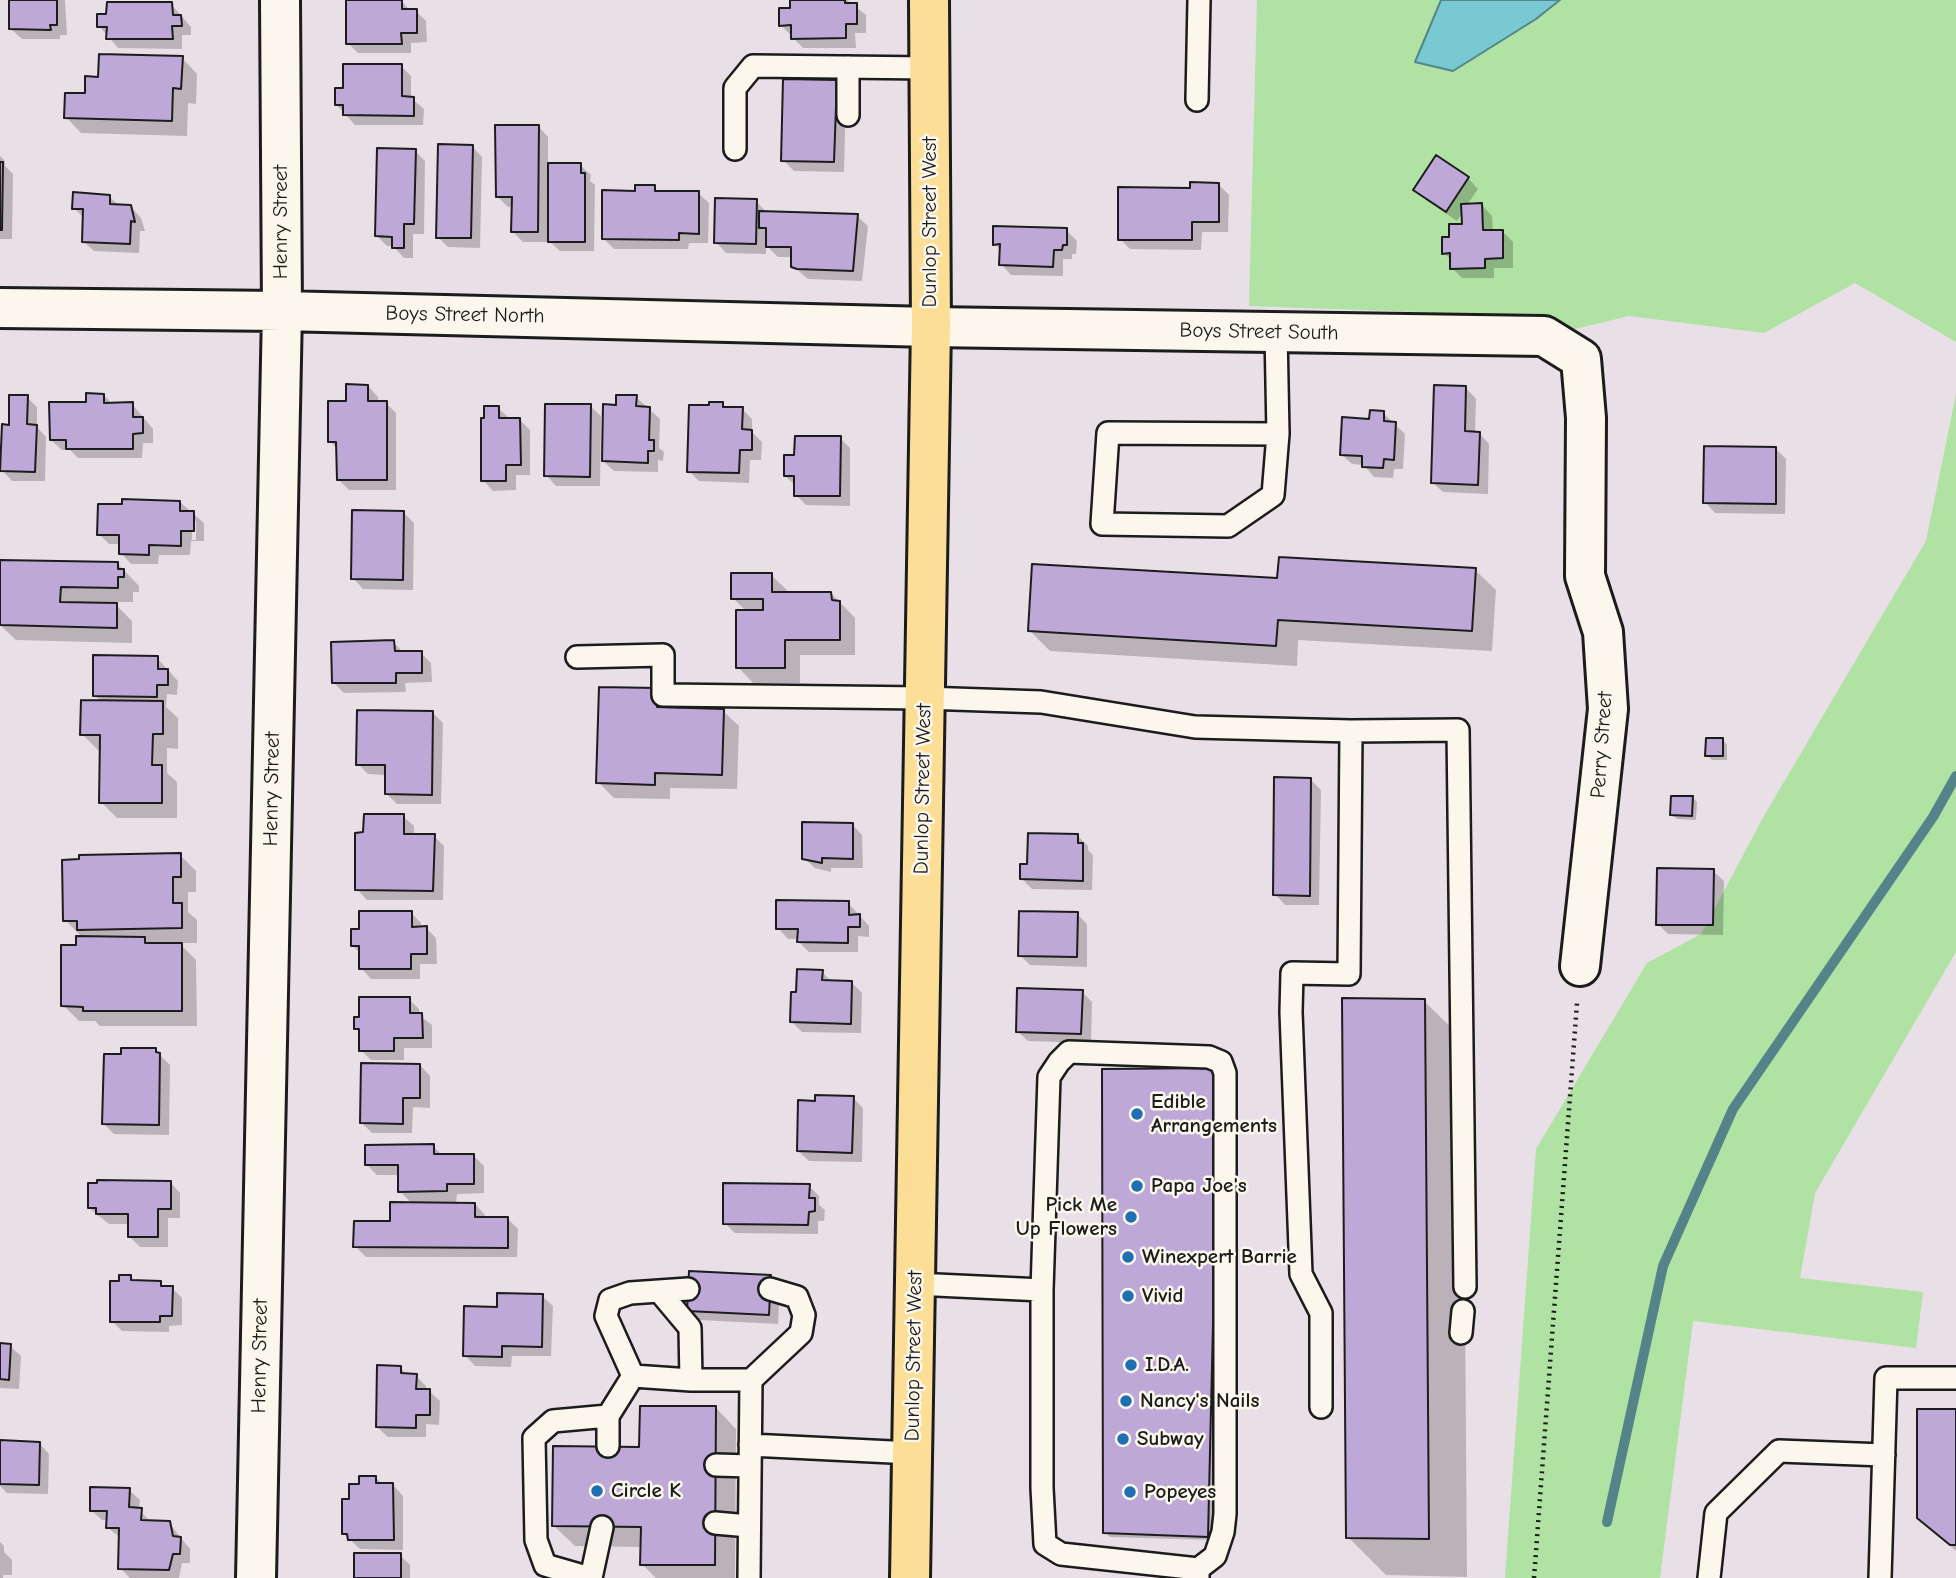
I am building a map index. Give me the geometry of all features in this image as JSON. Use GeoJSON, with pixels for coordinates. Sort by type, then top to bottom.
{"type":"FeatureCollection","features":[{"type":"Feature","properties":{"kind":"main road","name":"Dunlop Street West"},"geometry":{"type":"LineString","coordinates":[[910,1578],[931,327],[929,0]]}},
{"type":"Feature","properties":{"kind":"street","name":"Henry Street"},"geometry":{"type":"LineString","coordinates":[[256,1578],[282,311],[280,0]]}},
{"type":"Feature","properties":{"kind":"street","name":"Boys Street North"},"geometry":{"type":"LineString","coordinates":[[0,308],[282,311],[931,327]]}},
{"type":"Feature","properties":{"kind":"street","name":"Boys Street South"},"geometry":{"type":"LineString","coordinates":[[931,327],[1544,336],[1581,359]]}},
{"type":"Feature","properties":{"kind":"street","name":"Perry Street"},"geometry":{"type":"LineString","coordinates":[[1580,966],[1608,709],[1603,632],[1586,576],[1586,418],[1581,359]]}},
{"type":"Feature","properties":{"kind":"lane"},"geometry":{"type":"LineString","coordinates":[[1197,100],[1199,0]]}},
{"type":"Feature","properties":{"kind":"lane"},"geometry":{"type":"LineString","coordinates":[[735,149],[734,88],[752,66],[929,68]]}},
{"type":"Feature","properties":{"kind":"lane"},"geometry":{"type":"LineString","coordinates":[[848,67],[848,115]]}},
{"type":"Feature","properties":{"kind":"lane"},"geometry":{"type":"LineString","coordinates":[[1276,332],[1278,434],[1273,495],[1228,526],[1101,524],[1108,433],[1278,434]]}},
{"type":"Feature","properties":{"kind":"lane"},"geometry":{"type":"LineString","coordinates":[[578,657],[663,655],[663,695],[1041,702],[1195,727],[1351,731],[1458,730],[1465,1287]]}},
{"type":"Feature","properties":{"kind":"lane"},"geometry":{"type":"LineString","coordinates":[[1321,1407],[1321,1313],[1301,1274],[1291,1012],[1293,973],[1349,974],[1351,731]]}},
{"type":"Feature","properties":{"kind":"lane"},"geometry":{"type":"LineString","coordinates":[[1069,1052],[1209,1057],[1221,1062],[1225,1073],[1225,1514],[1223,1532],[1215,1556],[1198,1573],[1062,1554],[1045,1544],[1042,1488],[1042,1290],[1049,1077],[1059,1062],[1069,1052]]}},
{"type":"Feature","properties":{"kind":"lane"},"geometry":{"type":"LineString","coordinates":[[915,1284],[1042,1290]]}},
{"type":"Feature","properties":{"kind":"lane"},"geometry":{"type":"LineString","coordinates":[[633,1376],[607,1316],[610,1300],[630,1293],[688,1289]]}},
{"type":"Feature","properties":{"kind":"lane"},"geometry":{"type":"LineString","coordinates":[[633,1376],[751,1380],[800,1334],[804,1315],[797,1297],[770,1289]]}},
{"type":"Feature","properties":{"kind":"lane"},"geometry":{"type":"LineString","coordinates":[[659,1291],[690,1328],[691,1380]]}},
{"type":"Feature","properties":{"kind":"lane"},"geometry":{"type":"LineString","coordinates":[[1461,1333],[1463,1311]]}},
{"type":"Feature","properties":{"kind":"lane"},"geometry":{"type":"LineString","coordinates":[[608,1446],[608,1416],[633,1376]]}},
{"type":"Feature","properties":{"kind":"lane"},"geometry":{"type":"LineString","coordinates":[[1880,1578],[1886,1378],[1956,1378]]}},
{"type":"Feature","properties":{"kind":"lane"},"geometry":{"type":"LineString","coordinates":[[749,1578],[751,1380]]}},
{"type":"Feature","properties":{"kind":"lane"},"geometry":{"type":"LineString","coordinates":[[602,1527],[591,1578],[545,1565],[537,1540],[534,1438],[553,1421],[608,1416]]}},
{"type":"Feature","properties":{"kind":"lane"},"geometry":{"type":"LineString","coordinates":[[1709,1578],[1716,1513],[1779,1451],[1884,1455]]}},
{"type":"Feature","properties":{"kind":"lane"},"geometry":{"type":"LineString","coordinates":[[716,1465],[750,1455],[912,1453]]}},
{"type":"Feature","properties":{"kind":"lane"},"geometry":{"type":"LineString","coordinates":[[715,1523],[749,1526]]}},
{"type":"Feature","properties":{"kind":"path"},"geometry":{"type":"LineString","coordinates":[[1534,1578],[1580,966]]}},
{"type":"Feature","properties":{"kind":"green space"},"geometry":{"type":"Polygon","coordinates":[[[1257,0],[1441,0],[1415,62],[1536,19],[1560,0],[1956,0],[1956,342],[1855,283],[1764,333],[1629,316],[1529,340],[1419,312],[1249,306],[1257,0]]]}},
{"type":"Feature","properties":{"kind":"green space"},"geometry":{"type":"Polygon","coordinates":[[[1956,394],[1956,952],[1815,1193],[1800,1278],[1923,1292],[1916,1348],[1693,1321],[1660,1578],[1505,1578],[1536,1149],[1647,963],[1701,934],[1765,814],[1926,541],[1956,394]]]}},
{"type":"Feature","properties":{"kind":"water"},"geometry":{"type":"Polygon","coordinates":[[[1441,0],[1560,0],[1536,19],[1453,71],[1415,62],[1441,0]]]}},
{"type":"Feature","properties":{"kind":"building"},"geometry":{"type":"Polygon","coordinates":[[[9,0],[57,0],[57,25],[50,25],[51,30],[9,29],[9,0]]]}},
{"type":"Feature","properties":{"kind":"building"},"geometry":{"type":"Polygon","coordinates":[[[346,0],[402,0],[402,9],[417,9],[417,33],[401,33],[402,44],[346,44],[346,0]]]}},
{"type":"Feature","properties":{"kind":"building"},"geometry":{"type":"Polygon","coordinates":[[[790,0],[845,0],[845,3],[857,3],[857,24],[846,24],[846,38],[791,39],[791,25],[779,26],[779,8],[790,8],[790,0]]]}},
{"type":"Feature","properties":{"kind":"building"},"geometry":{"type":"Polygon","coordinates":[[[107,2],[172,2],[173,15],[181,15],[182,26],[172,26],[173,39],[106,39],[107,27],[97,27],[97,14],[106,14],[107,2]]]}},
{"type":"Feature","properties":{"kind":"building"},"geometry":{"type":"Polygon","coordinates":[[[99,54],[183,56],[181,89],[173,88],[172,121],[64,118],[65,93],[85,93],[85,76],[98,77],[99,54]]]}},
{"type":"Feature","properties":{"kind":"building"},"geometry":{"type":"Polygon","coordinates":[[[343,64],[402,64],[402,96],[414,97],[414,116],[343,115],[343,105],[335,105],[335,88],[343,88],[343,64]]]}},
{"type":"Feature","properties":{"kind":"building"},"geometry":{"type":"Polygon","coordinates":[[[783,79],[837,80],[834,162],[781,161],[783,79]]]}},
{"type":"Feature","properties":{"kind":"building"},"geometry":{"type":"Polygon","coordinates":[[[495,125],[539,125],[538,232],[511,232],[512,197],[496,197],[495,125]]]}},
{"type":"Feature","properties":{"kind":"building"},"geometry":{"type":"Polygon","coordinates":[[[438,144],[473,145],[471,238],[436,238],[438,144]]]}},
{"type":"Feature","properties":{"kind":"building"},"geometry":{"type":"Polygon","coordinates":[[[377,148],[416,149],[414,224],[404,224],[404,248],[392,248],[392,237],[375,236],[377,148]]]}},
{"type":"Feature","properties":{"kind":"building"},"geometry":{"type":"Polygon","coordinates":[[[1436,155],[1469,177],[1446,212],[1413,190],[1436,155]]]}},
{"type":"Feature","properties":{"kind":"building"},"geometry":{"type":"Polygon","coordinates":[[[0,162],[3,162],[2,230],[0,230],[0,162]]]}},
{"type":"Feature","properties":{"kind":"building"},"geometry":{"type":"Polygon","coordinates":[[[548,163],[581,163],[581,173],[585,173],[585,242],[548,242],[548,163]]]}},
{"type":"Feature","properties":{"kind":"building"},"geometry":{"type":"Polygon","coordinates":[[[1190,182],[1219,183],[1219,222],[1192,222],[1192,240],[1118,240],[1118,187],[1190,188],[1190,182]]]}},
{"type":"Feature","properties":{"kind":"building"},"geometry":{"type":"Polygon","coordinates":[[[635,185],[655,185],[655,191],[699,191],[699,234],[679,233],[679,240],[602,239],[602,190],[635,191],[635,185]]]}},
{"type":"Feature","properties":{"kind":"building"},"geometry":{"type":"Polygon","coordinates":[[[73,192],[110,195],[110,204],[131,205],[135,222],[131,221],[130,244],[82,242],[83,209],[72,209],[73,192]]]}},
{"type":"Feature","properties":{"kind":"building"},"geometry":{"type":"Polygon","coordinates":[[[715,198],[757,199],[756,244],[714,243],[715,198]]]}},
{"type":"Feature","properties":{"kind":"building"},"geometry":{"type":"Polygon","coordinates":[[[1482,203],[1483,230],[1503,230],[1503,258],[1485,259],[1485,268],[1450,269],[1450,253],[1442,254],[1442,237],[1449,237],[1449,224],[1462,224],[1461,204],[1482,203]]]}},
{"type":"Feature","properties":{"kind":"building"},"geometry":{"type":"Polygon","coordinates":[[[759,211],[858,214],[853,271],[791,267],[791,247],[766,247],[766,228],[759,228],[759,211]]]}},
{"type":"Feature","properties":{"kind":"building"},"geometry":{"type":"Polygon","coordinates":[[[993,226],[1067,228],[1067,245],[1063,245],[1062,250],[1054,250],[1053,267],[999,265],[1000,244],[993,245],[993,226]]]}},
{"type":"Feature","properties":{"kind":"building"},"geometry":{"type":"Polygon","coordinates":[[[346,384],[368,385],[368,401],[387,401],[387,480],[337,480],[336,442],[328,442],[328,401],[346,401],[346,384]]]}},
{"type":"Feature","properties":{"kind":"building"},"geometry":{"type":"Polygon","coordinates":[[[1434,385],[1466,386],[1465,431],[1480,432],[1478,485],[1431,483],[1434,385]]]}},
{"type":"Feature","properties":{"kind":"building"},"geometry":{"type":"Polygon","coordinates":[[[86,393],[104,394],[104,403],[133,402],[133,417],[143,417],[143,433],[133,434],[133,449],[66,449],[66,440],[50,440],[49,402],[86,402],[86,393]]]}},
{"type":"Feature","properties":{"kind":"building"},"geometry":{"type":"Polygon","coordinates":[[[9,395],[28,395],[27,424],[37,425],[35,472],[0,471],[2,424],[9,425],[9,395]]]}},
{"type":"Feature","properties":{"kind":"building"},"geometry":{"type":"Polygon","coordinates":[[[616,395],[637,395],[636,406],[650,407],[649,440],[654,440],[654,451],[648,451],[648,463],[602,461],[603,404],[616,405],[616,395]]]}},
{"type":"Feature","properties":{"kind":"building"},"geometry":{"type":"Polygon","coordinates":[[[709,402],[723,402],[723,407],[743,407],[742,429],[752,430],[752,450],[740,450],[739,473],[687,472],[689,405],[709,405],[709,402]]]}},
{"type":"Feature","properties":{"kind":"building"},"geometry":{"type":"Polygon","coordinates":[[[545,404],[591,404],[590,477],[544,476],[545,404]]]}},
{"type":"Feature","properties":{"kind":"building"},"geometry":{"type":"Polygon","coordinates":[[[484,406],[499,406],[499,418],[520,418],[521,465],[506,465],[506,481],[481,481],[481,418],[484,418],[484,406]]]}},
{"type":"Feature","properties":{"kind":"building"},"geometry":{"type":"Polygon","coordinates":[[[1370,410],[1384,411],[1384,421],[1396,422],[1394,460],[1384,459],[1383,468],[1362,467],[1362,456],[1340,455],[1342,417],[1369,419],[1370,410]]]}},
{"type":"Feature","properties":{"kind":"building"},"geometry":{"type":"Polygon","coordinates":[[[795,436],[841,436],[840,496],[794,496],[794,476],[784,476],[784,455],[794,455],[795,436]]]}},
{"type":"Feature","properties":{"kind":"building"},"geometry":{"type":"Polygon","coordinates":[[[1704,446],[1776,447],[1776,504],[1703,503],[1704,446]]]}},
{"type":"Feature","properties":{"kind":"building"},"geometry":{"type":"Polygon","coordinates":[[[122,499],[180,501],[180,511],[194,511],[194,531],[181,531],[181,546],[149,545],[149,555],[119,554],[119,535],[97,535],[98,504],[122,504],[122,499]]]}},
{"type":"Feature","properties":{"kind":"building"},"geometry":{"type":"Polygon","coordinates":[[[352,510],[404,511],[403,580],[351,579],[352,510]]]}},
{"type":"Feature","properties":{"kind":"building"},"geometry":{"type":"Polygon","coordinates":[[[1279,557],[1476,568],[1472,631],[1278,620],[1276,646],[1028,631],[1032,564],[1277,578],[1279,557]]]}},
{"type":"Feature","properties":{"kind":"building"},"geometry":{"type":"Polygon","coordinates":[[[0,560],[118,562],[118,569],[124,569],[124,577],[118,577],[118,588],[61,587],[60,602],[117,603],[117,628],[0,625],[0,560]]]}},
{"type":"Feature","properties":{"kind":"building"},"geometry":{"type":"Polygon","coordinates":[[[731,573],[772,573],[772,592],[831,592],[832,600],[840,601],[840,640],[785,640],[785,668],[736,668],[736,610],[763,610],[763,599],[731,599],[731,573]]]}},
{"type":"Feature","properties":{"kind":"building"},"geometry":{"type":"Polygon","coordinates":[[[394,640],[395,651],[422,651],[422,673],[396,673],[396,683],[332,683],[331,642],[394,640]]]}},
{"type":"Feature","properties":{"kind":"building"},"geometry":{"type":"Polygon","coordinates":[[[93,655],[158,656],[158,669],[168,669],[168,685],[157,685],[157,697],[93,696],[93,655]]]}},
{"type":"Feature","properties":{"kind":"building"},"geometry":{"type":"Polygon","coordinates":[[[599,687],[657,688],[657,707],[724,709],[722,775],[655,773],[655,785],[596,783],[599,687]]]}},
{"type":"Feature","properties":{"kind":"building"},"geometry":{"type":"Polygon","coordinates":[[[81,700],[163,701],[163,734],[153,734],[152,765],[162,765],[162,803],[99,803],[100,735],[80,735],[81,700]]]}},
{"type":"Feature","properties":{"kind":"building"},"geometry":{"type":"Polygon","coordinates":[[[357,710],[433,711],[432,795],[385,794],[385,765],[356,765],[357,710]]]}},
{"type":"Feature","properties":{"kind":"building"},"geometry":{"type":"Polygon","coordinates":[[[1706,738],[1723,738],[1723,756],[1705,756],[1706,738]]]}},
{"type":"Feature","properties":{"kind":"building"},"geometry":{"type":"Polygon","coordinates":[[[1274,777],[1311,778],[1310,896],[1273,895],[1274,777]]]}},
{"type":"Feature","properties":{"kind":"building"},"geometry":{"type":"Polygon","coordinates":[[[1671,796],[1693,796],[1692,816],[1670,815],[1671,796]]]}},
{"type":"Feature","properties":{"kind":"building"},"geometry":{"type":"Polygon","coordinates":[[[364,814],[404,814],[404,834],[435,834],[433,891],[355,890],[355,833],[363,832],[364,814]]]}},
{"type":"Feature","properties":{"kind":"building"},"geometry":{"type":"Polygon","coordinates":[[[802,822],[853,823],[853,859],[822,858],[822,863],[802,859],[802,822]]]}},
{"type":"Feature","properties":{"kind":"building"},"geometry":{"type":"Polygon","coordinates":[[[1028,833],[1078,834],[1078,843],[1083,843],[1083,881],[1020,879],[1020,864],[1027,864],[1028,833]]]}},
{"type":"Feature","properties":{"kind":"building"},"geometry":{"type":"Polygon","coordinates":[[[181,853],[181,877],[173,877],[173,903],[182,903],[182,928],[77,930],[77,921],[63,921],[62,860],[79,859],[79,855],[181,853]]]}},
{"type":"Feature","properties":{"kind":"building"},"geometry":{"type":"Polygon","coordinates":[[[1657,868],[1714,869],[1713,925],[1656,925],[1657,868]]]}},
{"type":"Feature","properties":{"kind":"building"},"geometry":{"type":"Polygon","coordinates":[[[776,900],[849,901],[849,915],[860,914],[860,927],[848,927],[848,943],[797,942],[798,929],[776,929],[776,900]]]}},
{"type":"Feature","properties":{"kind":"building"},"geometry":{"type":"Polygon","coordinates":[[[359,911],[412,911],[412,927],[427,926],[427,954],[411,954],[411,969],[359,969],[359,946],[351,946],[351,929],[359,929],[359,911]]]}},
{"type":"Feature","properties":{"kind":"building"},"geometry":{"type":"Polygon","coordinates":[[[1019,911],[1078,912],[1077,957],[1018,956],[1019,911]]]}},
{"type":"Feature","properties":{"kind":"building"},"geometry":{"type":"Polygon","coordinates":[[[76,936],[145,937],[145,943],[182,943],[182,1011],[83,1011],[83,1007],[61,1006],[61,945],[76,945],[76,936]]]}},
{"type":"Feature","properties":{"kind":"building"},"geometry":{"type":"Polygon","coordinates":[[[797,969],[823,970],[822,980],[852,981],[851,1024],[790,1022],[791,992],[796,992],[797,969]]]}},
{"type":"Feature","properties":{"kind":"building"},"geometry":{"type":"Polygon","coordinates":[[[1017,988],[1083,990],[1081,1034],[1016,1032],[1017,988]]]}},
{"type":"Feature","properties":{"kind":"building"},"geometry":{"type":"Polygon","coordinates":[[[359,997],[410,997],[410,1013],[422,1013],[423,1038],[394,1038],[394,1051],[359,1051],[359,1029],[354,1029],[354,1017],[359,1017],[359,997]]]}},
{"type":"Feature","properties":{"kind":"building"},"geometry":{"type":"Polygon","coordinates":[[[1342,998],[1425,999],[1429,1539],[1346,1538],[1342,998]]]}},
{"type":"Feature","properties":{"kind":"building"},"geometry":{"type":"Polygon","coordinates":[[[121,1048],[156,1048],[156,1052],[160,1053],[159,1125],[102,1124],[104,1054],[121,1054],[121,1048]]]}},
{"type":"Feature","properties":{"kind":"building"},"geometry":{"type":"Polygon","coordinates":[[[361,1063],[420,1064],[420,1098],[403,1098],[403,1124],[360,1123],[361,1063]]]}},
{"type":"Feature","properties":{"kind":"building"},"geometry":{"type":"Polygon","coordinates":[[[1219,1068],[1208,1537],[1103,1533],[1102,1069],[1219,1068]]]}},
{"type":"Feature","properties":{"kind":"building"},"geometry":{"type":"Polygon","coordinates":[[[815,1095],[854,1096],[852,1153],[797,1151],[798,1100],[815,1101],[815,1095]]]}},
{"type":"Feature","properties":{"kind":"building"},"geometry":{"type":"Polygon","coordinates":[[[434,1144],[434,1154],[474,1154],[474,1184],[447,1184],[447,1191],[398,1192],[398,1165],[365,1165],[365,1145],[434,1144]]]}},
{"type":"Feature","properties":{"kind":"building"},"geometry":{"type":"Polygon","coordinates":[[[97,1180],[171,1181],[171,1209],[158,1209],[158,1237],[128,1237],[128,1214],[96,1214],[96,1208],[88,1208],[88,1183],[97,1183],[97,1180]]]}},
{"type":"Feature","properties":{"kind":"building"},"geometry":{"type":"Polygon","coordinates":[[[723,1183],[810,1184],[809,1198],[815,1198],[815,1211],[809,1212],[808,1225],[723,1224],[723,1183]]]}},
{"type":"Feature","properties":{"kind":"building"},"geometry":{"type":"Polygon","coordinates":[[[390,1202],[475,1203],[475,1217],[508,1217],[508,1248],[353,1247],[354,1221],[390,1221],[390,1202]]]}},
{"type":"Feature","properties":{"kind":"building"},"geometry":{"type":"Polygon","coordinates":[[[689,1271],[771,1275],[769,1315],[687,1311],[689,1271]]]}},
{"type":"Feature","properties":{"kind":"building"},"geometry":{"type":"Polygon","coordinates":[[[119,1275],[131,1275],[131,1280],[161,1281],[161,1286],[173,1286],[172,1316],[160,1316],[160,1322],[110,1322],[110,1281],[119,1281],[119,1275]]]}},
{"type":"Feature","properties":{"kind":"building"},"geometry":{"type":"Polygon","coordinates":[[[497,1293],[543,1294],[542,1347],[502,1346],[502,1357],[463,1356],[464,1306],[497,1307],[497,1293]]]}},
{"type":"Feature","properties":{"kind":"building"},"geometry":{"type":"Polygon","coordinates":[[[0,1343],[11,1344],[9,1380],[0,1379],[0,1343]]]}},
{"type":"Feature","properties":{"kind":"building"},"geometry":{"type":"Polygon","coordinates":[[[377,1365],[401,1366],[401,1373],[417,1374],[416,1389],[430,1389],[430,1415],[416,1415],[416,1428],[376,1427],[377,1365]]]}},
{"type":"Feature","properties":{"kind":"building"},"geometry":{"type":"Polygon","coordinates":[[[640,1406],[716,1406],[715,1565],[640,1565],[641,1527],[552,1526],[553,1446],[639,1447],[640,1406]]]}},
{"type":"Feature","properties":{"kind":"building"},"geometry":{"type":"Polygon","coordinates":[[[1917,1409],[1956,1409],[1956,1545],[1950,1545],[1917,1518],[1917,1409]]]}},
{"type":"Feature","properties":{"kind":"building"},"geometry":{"type":"Polygon","coordinates":[[[0,1440],[40,1442],[39,1485],[0,1484],[0,1440]]]}},
{"type":"Feature","properties":{"kind":"building"},"geometry":{"type":"Polygon","coordinates":[[[359,1476],[376,1476],[376,1483],[393,1483],[394,1540],[348,1540],[347,1534],[342,1534],[342,1499],[349,1499],[349,1484],[359,1484],[359,1476]]]}},
{"type":"Feature","properties":{"kind":"building"},"geometry":{"type":"Polygon","coordinates":[[[90,1487],[130,1488],[129,1507],[142,1508],[141,1520],[170,1521],[173,1536],[181,1537],[180,1554],[173,1554],[169,1570],[118,1569],[119,1528],[106,1528],[107,1511],[90,1511],[90,1487]]]}},
{"type":"Feature","properties":{"kind":"building"},"geometry":{"type":"Polygon","coordinates":[[[354,1553],[401,1553],[401,1578],[354,1578],[354,1553]]]}},
{"type":"Feature","properties":{"kind":"waterway"},"geometry":{"type":"LineString","coordinates":[[1607,1522],[1663,1266],[1733,1109],[1933,817],[1956,776]]}},
{"type":"Feature","properties":{"kind":"place","name":"Edible Arrangements"},"geometry":{"type":"Point","coordinates":[1137,1114]}},
{"type":"Feature","properties":{"kind":"place","name":"Papa Joe's"},"geometry":{"type":"Point","coordinates":[1137,1186]}},
{"type":"Feature","properties":{"kind":"place","name":"Pick Me Up Flowers"},"geometry":{"type":"Point","coordinates":[1131,1217]}},
{"type":"Feature","properties":{"kind":"place","name":"Winexpert Barrie"},"geometry":{"type":"Point","coordinates":[1128,1257]}},
{"type":"Feature","properties":{"kind":"place","name":"Vivid"},"geometry":{"type":"Point","coordinates":[1128,1296]}},
{"type":"Feature","properties":{"kind":"place","name":"I.D.A."},"geometry":{"type":"Point","coordinates":[1131,1365]}},
{"type":"Feature","properties":{"kind":"place","name":"Nancy's Nails"},"geometry":{"type":"Point","coordinates":[1126,1401]}},
{"type":"Feature","properties":{"kind":"place","name":"Subway"},"geometry":{"type":"Point","coordinates":[1123,1439]}},
{"type":"Feature","properties":{"kind":"place","name":"Circle K"},"geometry":{"type":"Point","coordinates":[597,1491]}},
{"type":"Feature","properties":{"kind":"place","name":"Popeyes"},"geometry":{"type":"Point","coordinates":[1130,1492]}}]}
